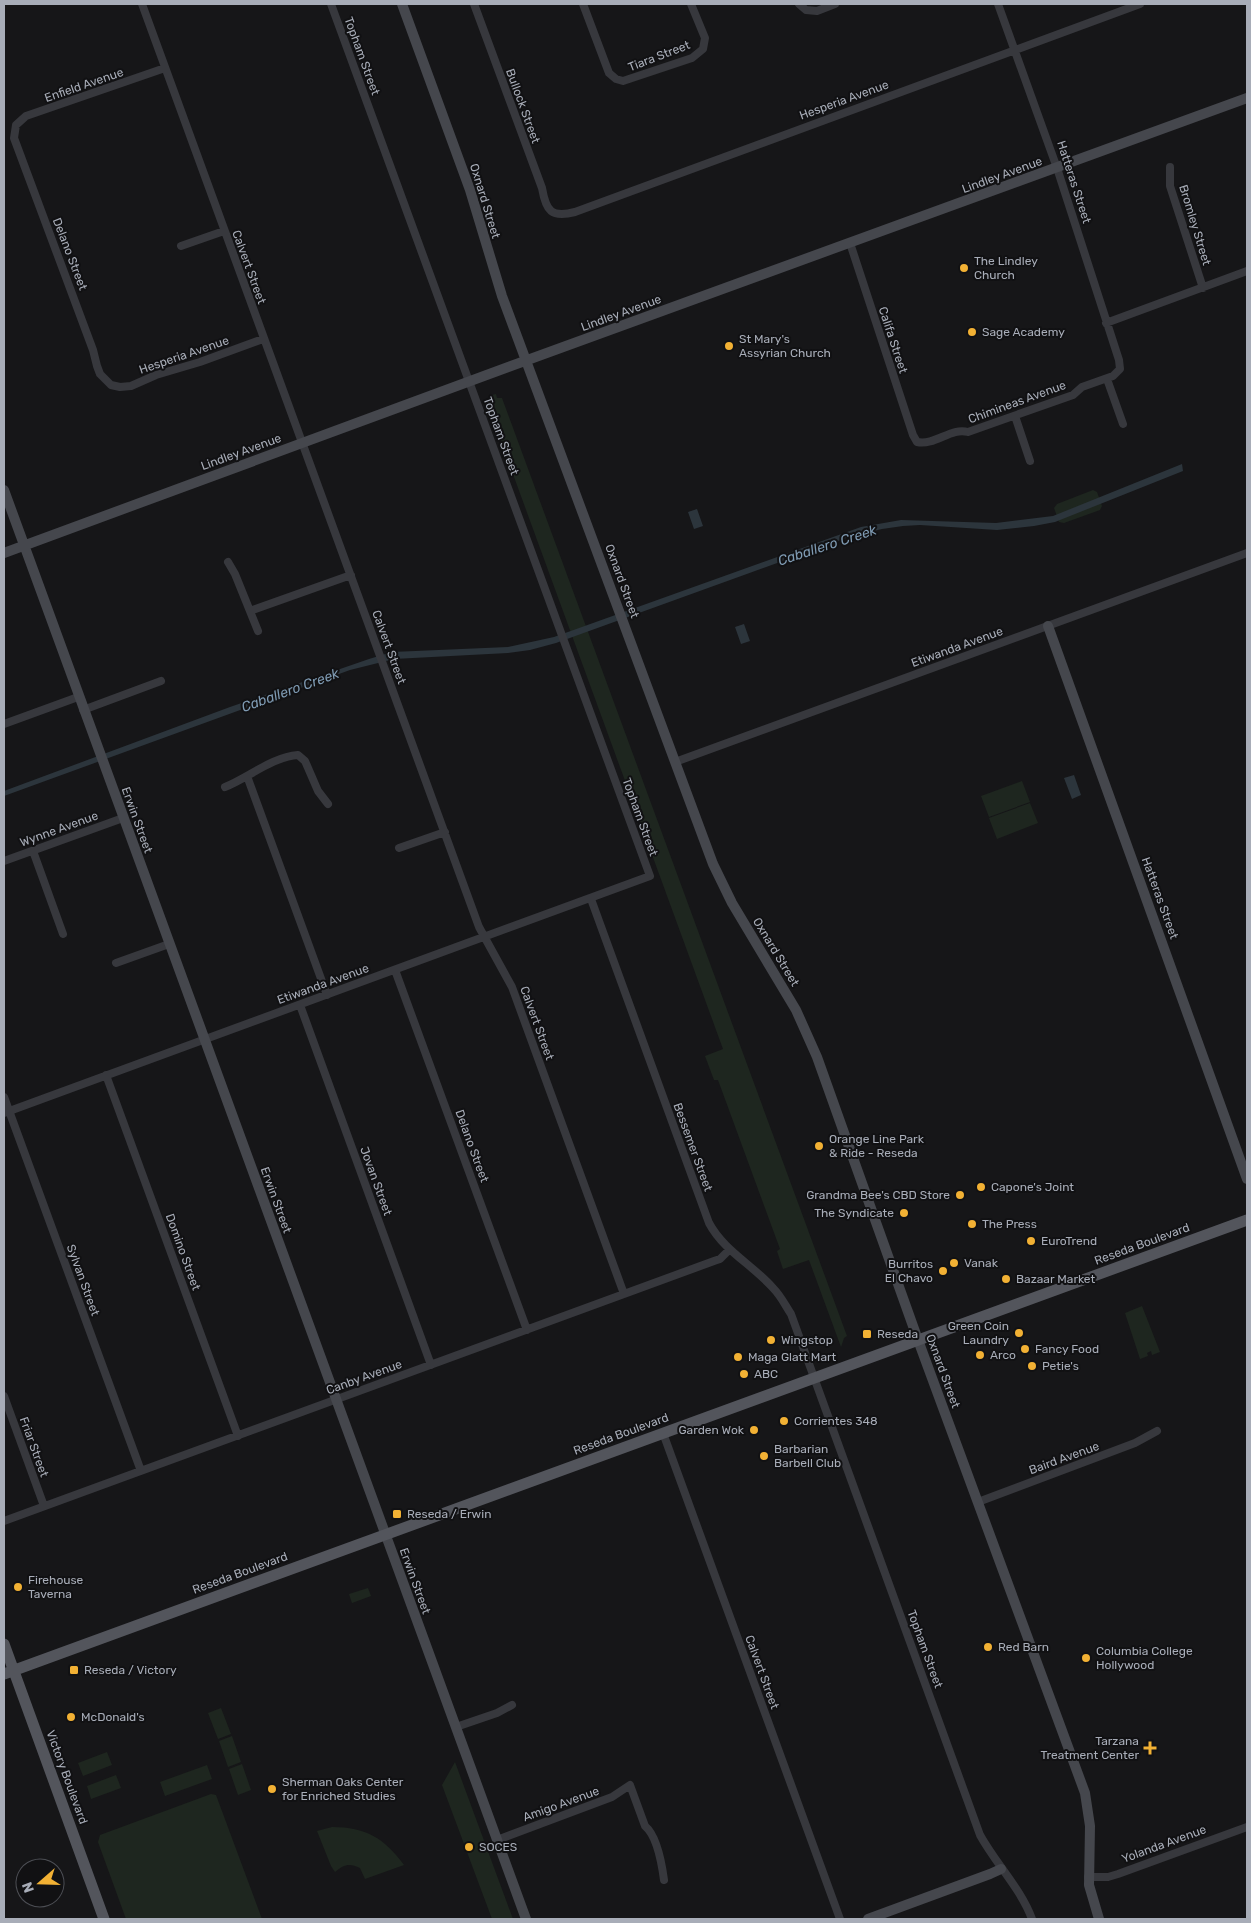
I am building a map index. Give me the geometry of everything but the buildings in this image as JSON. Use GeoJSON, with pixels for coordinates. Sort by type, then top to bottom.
{"type":"FeatureCollection","features":[{"type":"Feature","properties":{"kind":"main road","name":"Oxnard Street"},"geometry":{"type":"LineString","coordinates":[[402,4],[470,190],[494,271],[526,360],[675,762],[722,884],[796,1010],[813,1047],[918,1340],[1085,1793],[1090,1826],[1088,1877],[1090,1892],[1099,1919]]}},
{"type":"Feature","properties":{"kind":"main road","name":"Lindley Avenue"},"geometry":{"type":"LineString","coordinates":[[4,553],[526,360],[1247,98]]}},
{"type":"Feature","properties":{"kind":"main road","name":"Erwin Street"},"geometry":{"type":"LineString","coordinates":[[4,490],[78,697],[526,1919]]}},
{"type":"Feature","properties":{"kind":"main road","name":"Hatteras Street"},"geometry":{"type":"LineString","coordinates":[[1048,626],[1247,1179]]}},
{"type":"Feature","properties":{"kind":"main road","name":"Reseda Boulevard"},"geometry":{"type":"LineString","coordinates":[[9,1673],[1247,1220]]}},
{"type":"Feature","properties":{"kind":"main road","name":"Victory Boulevard"},"geometry":{"type":"LineString","coordinates":[[4,1644],[9,1673],[104,1919]]}},
{"type":"Feature","properties":{"kind":"main road"},"geometry":{"type":"LineString","coordinates":[[868,1919],[1001,1869]]}},
{"type":"Feature","properties":{"kind":"street","name":"Calvert Street"},"geometry":{"type":"LineString","coordinates":[[142,4],[263,339],[484,938],[512,986],[624,1294]]}},
{"type":"Feature","properties":{"kind":"street","name":"Topham Street"},"geometry":{"type":"LineString","coordinates":[[331,4],[650,876]]}},
{"type":"Feature","properties":{"kind":"street","name":"Bullock Street"},"geometry":{"type":"LineString","coordinates":[[474,4],[547,206],[554,214]]}},
{"type":"Feature","properties":{"kind":"street","name":"Tiara Street"},"geometry":{"type":"LineString","coordinates":[[583,4],[609,73],[616,80],[623,81],[631,80],[692,58],[703,49],[705,38],[691,4]]}},
{"type":"Feature","properties":{"kind":"street"},"geometry":{"type":"LineString","coordinates":[[799,4],[806,10],[817,11],[835,4]]}},
{"type":"Feature","properties":{"kind":"street","name":"Hatteras Street"},"geometry":{"type":"LineString","coordinates":[[998,4],[1057,168],[1120,370]]}},
{"type":"Feature","properties":{"kind":"street","name":"Hesperia Avenue"},"geometry":{"type":"LineString","coordinates":[[554,214],[563,215],[575,212],[1140,4]]}},
{"type":"Feature","properties":{"kind":"street","name":"Enfield Avenue"},"geometry":{"type":"LineString","coordinates":[[15,128],[18,121],[26,116],[165,68]]}},
{"type":"Feature","properties":{"kind":"street","name":"Delano Street"},"geometry":{"type":"LineString","coordinates":[[15,128],[14,138],[16,144],[94,350],[97,366],[100,374],[111,385]]}},
{"type":"Feature","properties":{"kind":"street","name":"Bromley Street"},"geometry":{"type":"LineString","coordinates":[[1170,167],[1170,186],[1203,288]]}},
{"type":"Feature","properties":{"kind":"street"},"geometry":{"type":"LineString","coordinates":[[181,246],[224,231]]}},
{"type":"Feature","properties":{"kind":"street","name":"Califa Street"},"geometry":{"type":"LineString","coordinates":[[850,243],[913,435],[918,442]]}},
{"type":"Feature","properties":{"kind":"street"},"geometry":{"type":"LineString","coordinates":[[1106,323],[1247,271]]}},
{"type":"Feature","properties":{"kind":"street","name":"Hesperia Avenue"},"geometry":{"type":"LineString","coordinates":[[111,385],[120,387],[131,386],[156,375],[200,362],[263,339]]}},
{"type":"Feature","properties":{"kind":"street","name":"Chimineas Avenue"},"geometry":{"type":"LineString","coordinates":[[918,442],[926,442],[961,430],[968,432],[1015,416],[1073,395],[1082,387],[1108,379],[1116,375],[1120,370]]}},
{"type":"Feature","properties":{"kind":"street"},"geometry":{"type":"LineString","coordinates":[[1108,379],[1123,424]]}},
{"type":"Feature","properties":{"kind":"street"},"geometry":{"type":"LineString","coordinates":[[1015,416],[1030,461]]}},
{"type":"Feature","properties":{"kind":"street","name":"Etiwanda Avenue"},"geometry":{"type":"LineString","coordinates":[[675,762],[1247,553]]}},
{"type":"Feature","properties":{"kind":"street"},"geometry":{"type":"LineString","coordinates":[[228,562],[236,574],[258,632]]}},
{"type":"Feature","properties":{"kind":"street"},"geometry":{"type":"LineString","coordinates":[[250,611],[351,575]]}},
{"type":"Feature","properties":{"kind":"street"},"geometry":{"type":"LineString","coordinates":[[83,710],[161,681]]}},
{"type":"Feature","properties":{"kind":"street"},"geometry":{"type":"LineString","coordinates":[[4,724],[78,697]]}},
{"type":"Feature","properties":{"kind":"street"},"geometry":{"type":"LineString","coordinates":[[225,787],[257,769],[298,755],[305,761],[318,791],[328,804]]}},
{"type":"Feature","properties":{"kind":"street"},"geometry":{"type":"LineString","coordinates":[[246,776],[327,995]]}},
{"type":"Feature","properties":{"kind":"street","name":"Wynne Avenue"},"geometry":{"type":"LineString","coordinates":[[4,861],[123,818]]}},
{"type":"Feature","properties":{"kind":"street"},"geometry":{"type":"LineString","coordinates":[[400,848],[445,832]]}},
{"type":"Feature","properties":{"kind":"street"},"geometry":{"type":"LineString","coordinates":[[33,851],[63,934]]}},
{"type":"Feature","properties":{"kind":"street","name":"Etiwanda Avenue"},"geometry":{"type":"LineString","coordinates":[[6,1112],[650,876]]}},
{"type":"Feature","properties":{"kind":"street","name":"Bessemer Street"},"geometry":{"type":"LineString","coordinates":[[591,899],[709,1224],[714,1233],[729,1250],[773,1287],[780,1297],[791,1314],[815,1377]]}},
{"type":"Feature","properties":{"kind":"street"},"geometry":{"type":"LineString","coordinates":[[116,963],[169,944]]}},
{"type":"Feature","properties":{"kind":"street","name":"Delano Street"},"geometry":{"type":"LineString","coordinates":[[396,970],[527,1330]]}},
{"type":"Feature","properties":{"kind":"street","name":"Jovan Street"},"geometry":{"type":"LineString","coordinates":[[300,1005],[431,1365]]}},
{"type":"Feature","properties":{"kind":"street","name":"Domino Street"},"geometry":{"type":"LineString","coordinates":[[106,1075],[238,1436]]}},
{"type":"Feature","properties":{"kind":"street","name":"Sylvan Street"},"geometry":{"type":"LineString","coordinates":[[4,1097],[6,1112],[141,1471]]}},
{"type":"Feature","properties":{"kind":"street","name":"Canby Avenue"},"geometry":{"type":"LineString","coordinates":[[4,1521],[720,1259],[729,1250]]}},
{"type":"Feature","properties":{"kind":"street","name":"Topham Street"},"geometry":{"type":"LineString","coordinates":[[815,1377],[980,1835],[1023,1900],[1032,1919]]}},
{"type":"Feature","properties":{"kind":"street","name":"Friar Street"},"geometry":{"type":"LineString","coordinates":[[4,1396],[44,1506]]}},
{"type":"Feature","properties":{"kind":"street","name":"Baird Avenue"},"geometry":{"type":"LineString","coordinates":[[978,1502],[1135,1444],[1157,1431]]}},
{"type":"Feature","properties":{"kind":"street","name":"Calvert Street"},"geometry":{"type":"LineString","coordinates":[[663,1434],[840,1919]]}},
{"type":"Feature","properties":{"kind":"street"},"geometry":{"type":"LineString","coordinates":[[456,1727],[512,1705]]}},
{"type":"Feature","properties":{"kind":"street","name":"Amigo Avenue"},"geometry":{"type":"LineString","coordinates":[[497,1840],[612,1797],[630,1785],[645,1826],[650,1830],[656,1846],[664,1880]]}},
{"type":"Feature","properties":{"kind":"street","name":"Yolanda Avenue"},"geometry":{"type":"LineString","coordinates":[[1088,1877],[1108,1877],[1118,1874],[1247,1827]]}},
{"type":"Feature","properties":{"kind":"shaded area"},"geometry":{"type":"Polygon","coordinates":[[[496,394],[497,398],[502,398],[847,1336],[844,1338],[841,1347],[809,1260],[783,1269],[777,1251],[780,1249],[718,1080],[714,1080],[705,1056],[723,1049],[487,403],[492,395],[496,394]]]}},
{"type":"Feature","properties":{"kind":"shaded area"},"geometry":{"type":"Polygon","coordinates":[[[1093,490],[1097,492],[1102,506],[1100,510],[1064,523],[1059,522],[1054,508],[1057,504],[1093,490]]]}},
{"type":"Feature","properties":{"kind":"shaded area"},"geometry":{"type":"Polygon","coordinates":[[[1022,781],[1030,802],[989,817],[981,796],[1022,781]]]}},
{"type":"Feature","properties":{"kind":"shaded area"},"geometry":{"type":"Polygon","coordinates":[[[1030,803],[1038,823],[997,839],[989,818],[1030,803]]]}},
{"type":"Feature","properties":{"kind":"shaded area"},"geometry":{"type":"Polygon","coordinates":[[[1142,1306],[1160,1352],[1152,1355],[1151,1351],[1147,1353],[1148,1356],[1140,1359],[1125,1313],[1142,1306]]]}},
{"type":"Feature","properties":{"kind":"shaded area"},"geometry":{"type":"Polygon","coordinates":[[[368,1588],[371,1596],[352,1603],[349,1594],[368,1588]]]}},
{"type":"Feature","properties":{"kind":"shaded area"},"geometry":{"type":"Polygon","coordinates":[[[221,1708],[231,1734],[218,1739],[208,1713],[221,1708]]]}},
{"type":"Feature","properties":{"kind":"shaded area"},"geometry":{"type":"Polygon","coordinates":[[[232,1736],[241,1762],[228,1767],[219,1741],[232,1736]]]}},
{"type":"Feature","properties":{"kind":"shaded area"},"geometry":{"type":"Polygon","coordinates":[[[107,1752],[112,1765],[83,1776],[78,1763],[107,1752]]]}},
{"type":"Feature","properties":{"kind":"shaded area"},"geometry":{"type":"Polygon","coordinates":[[[455,1762],[513,1919],[492,1919],[442,1785],[455,1762]]]}},
{"type":"Feature","properties":{"kind":"shaded area"},"geometry":{"type":"Polygon","coordinates":[[[242,1764],[251,1790],[238,1795],[229,1769],[242,1764]]]}},
{"type":"Feature","properties":{"kind":"shaded area"},"geometry":{"type":"Polygon","coordinates":[[[207,1765],[212,1779],[165,1796],[160,1782],[207,1765]]]}},
{"type":"Feature","properties":{"kind":"shaded area"},"geometry":{"type":"Polygon","coordinates":[[[116,1775],[121,1788],[91,1799],[87,1786],[116,1775]]]}},
{"type":"Feature","properties":{"kind":"shaded area"},"geometry":{"type":"Polygon","coordinates":[[[211,1794],[216,1795],[262,1919],[126,1919],[98,1842],[100,1835],[211,1794]]]}},
{"type":"Feature","properties":{"kind":"shaded area"},"geometry":{"type":"Polygon","coordinates":[[[332,1827],[355,1829],[373,1836],[389,1848],[404,1865],[365,1879],[360,1868],[353,1865],[341,1867],[335,1872],[317,1831],[332,1827]]]}},
{"type":"Feature","properties":{"kind":"water","name":"Caballero Creek"},"geometry":{"type":"Polygon","coordinates":[[[1182,464],[1183,471],[1055,522],[997,530],[920,525],[882,529],[849,537],[556,643],[530,650],[508,653],[394,659],[350,670],[4,796],[4,791],[230,707],[392,652],[508,647],[554,637],[861,527],[901,520],[996,523],[1053,516],[1182,464]]]}},
{"type":"Feature","properties":{"kind":"water"},"geometry":{"type":"Polygon","coordinates":[[[697,509],[703,526],[694,529],[688,512],[697,509]]]}},
{"type":"Feature","properties":{"kind":"water"},"geometry":{"type":"Polygon","coordinates":[[[744,624],[750,641],[741,644],[735,627],[744,624]]]}},
{"type":"Feature","properties":{"kind":"water"},"geometry":{"type":"Polygon","coordinates":[[[1074,775],[1081,795],[1072,799],[1064,778],[1074,775]]]}},
{"type":"Feature","properties":{"kind":"place","name":"The Lindley Church"},"geometry":{"type":"Point","coordinates":[964,268]}},
{"type":"Feature","properties":{"kind":"place","name":"Sage Academy"},"geometry":{"type":"Point","coordinates":[972,332]}},
{"type":"Feature","properties":{"kind":"place","name":"St Mary's Assyrian Church"},"geometry":{"type":"Point","coordinates":[729,346]}},
{"type":"Feature","properties":{"kind":"place","name":"Orange Line Park & Ride - Reseda"},"geometry":{"type":"Point","coordinates":[819,1146]}},
{"type":"Feature","properties":{"kind":"place","name":"Capone's Joint"},"geometry":{"type":"Point","coordinates":[981,1187]}},
{"type":"Feature","properties":{"kind":"place","name":"Grandma Bee's CBD Store"},"geometry":{"type":"Point","coordinates":[960,1195]}},
{"type":"Feature","properties":{"kind":"place","name":"The Syndicate"},"geometry":{"type":"Point","coordinates":[904,1213]}},
{"type":"Feature","properties":{"kind":"place","name":"The Press"},"geometry":{"type":"Point","coordinates":[972,1224]}},
{"type":"Feature","properties":{"kind":"place","name":"EuroTrend"},"geometry":{"type":"Point","coordinates":[1031,1241]}},
{"type":"Feature","properties":{"kind":"place","name":"Vanak"},"geometry":{"type":"Point","coordinates":[954,1263]}},
{"type":"Feature","properties":{"kind":"place","name":"Burritos El Chavo"},"geometry":{"type":"Point","coordinates":[943,1271]}},
{"type":"Feature","properties":{"kind":"place","name":"Bazaar Market"},"geometry":{"type":"Point","coordinates":[1006,1279]}},
{"type":"Feature","properties":{"kind":"place","name":"Green Coin Laundry"},"geometry":{"type":"Point","coordinates":[1019,1333]}},
{"type":"Feature","properties":{"kind":"place","name":"Reseda"},"geometry":{"type":"Point","coordinates":[867,1334]}},
{"type":"Feature","properties":{"kind":"place","name":"Wingstop"},"geometry":{"type":"Point","coordinates":[771,1340]}},
{"type":"Feature","properties":{"kind":"place","name":"Fancy Food"},"geometry":{"type":"Point","coordinates":[1025,1349]}},
{"type":"Feature","properties":{"kind":"place","name":"Arco"},"geometry":{"type":"Point","coordinates":[980,1355]}},
{"type":"Feature","properties":{"kind":"place","name":"Maga Glatt Mart"},"geometry":{"type":"Point","coordinates":[738,1357]}},
{"type":"Feature","properties":{"kind":"place","name":"Petie's"},"geometry":{"type":"Point","coordinates":[1032,1366]}},
{"type":"Feature","properties":{"kind":"place","name":"ABC"},"geometry":{"type":"Point","coordinates":[744,1374]}},
{"type":"Feature","properties":{"kind":"place","name":"Corrientes 348"},"geometry":{"type":"Point","coordinates":[784,1421]}},
{"type":"Feature","properties":{"kind":"place","name":"Garden Wok"},"geometry":{"type":"Point","coordinates":[754,1430]}},
{"type":"Feature","properties":{"kind":"place","name":"Barbarian Barbell Club"},"geometry":{"type":"Point","coordinates":[764,1456]}},
{"type":"Feature","properties":{"kind":"place","name":"Reseda / Erwin"},"geometry":{"type":"Point","coordinates":[397,1514]}},
{"type":"Feature","properties":{"kind":"place","name":"Firehouse Taverna"},"geometry":{"type":"Point","coordinates":[18,1587]}},
{"type":"Feature","properties":{"kind":"place","name":"Red Barn"},"geometry":{"type":"Point","coordinates":[988,1647]}},
{"type":"Feature","properties":{"kind":"place","name":"Columbia College Hollywood"},"geometry":{"type":"Point","coordinates":[1086,1658]}},
{"type":"Feature","properties":{"kind":"place","name":"Reseda / Victory"},"geometry":{"type":"Point","coordinates":[74,1670]}},
{"type":"Feature","properties":{"kind":"place","name":"McDonald's"},"geometry":{"type":"Point","coordinates":[71,1717]}},
{"type":"Feature","properties":{"kind":"place","name":"Tarzana Treatment Center"},"geometry":{"type":"Point","coordinates":[1150,1748]}},
{"type":"Feature","properties":{"kind":"place","name":"Sherman Oaks Center for Enriched Studies"},"geometry":{"type":"Point","coordinates":[272,1789]}},
{"type":"Feature","properties":{"kind":"place","name":"SOCES"},"geometry":{"type":"Point","coordinates":[469,1847]}}]}
